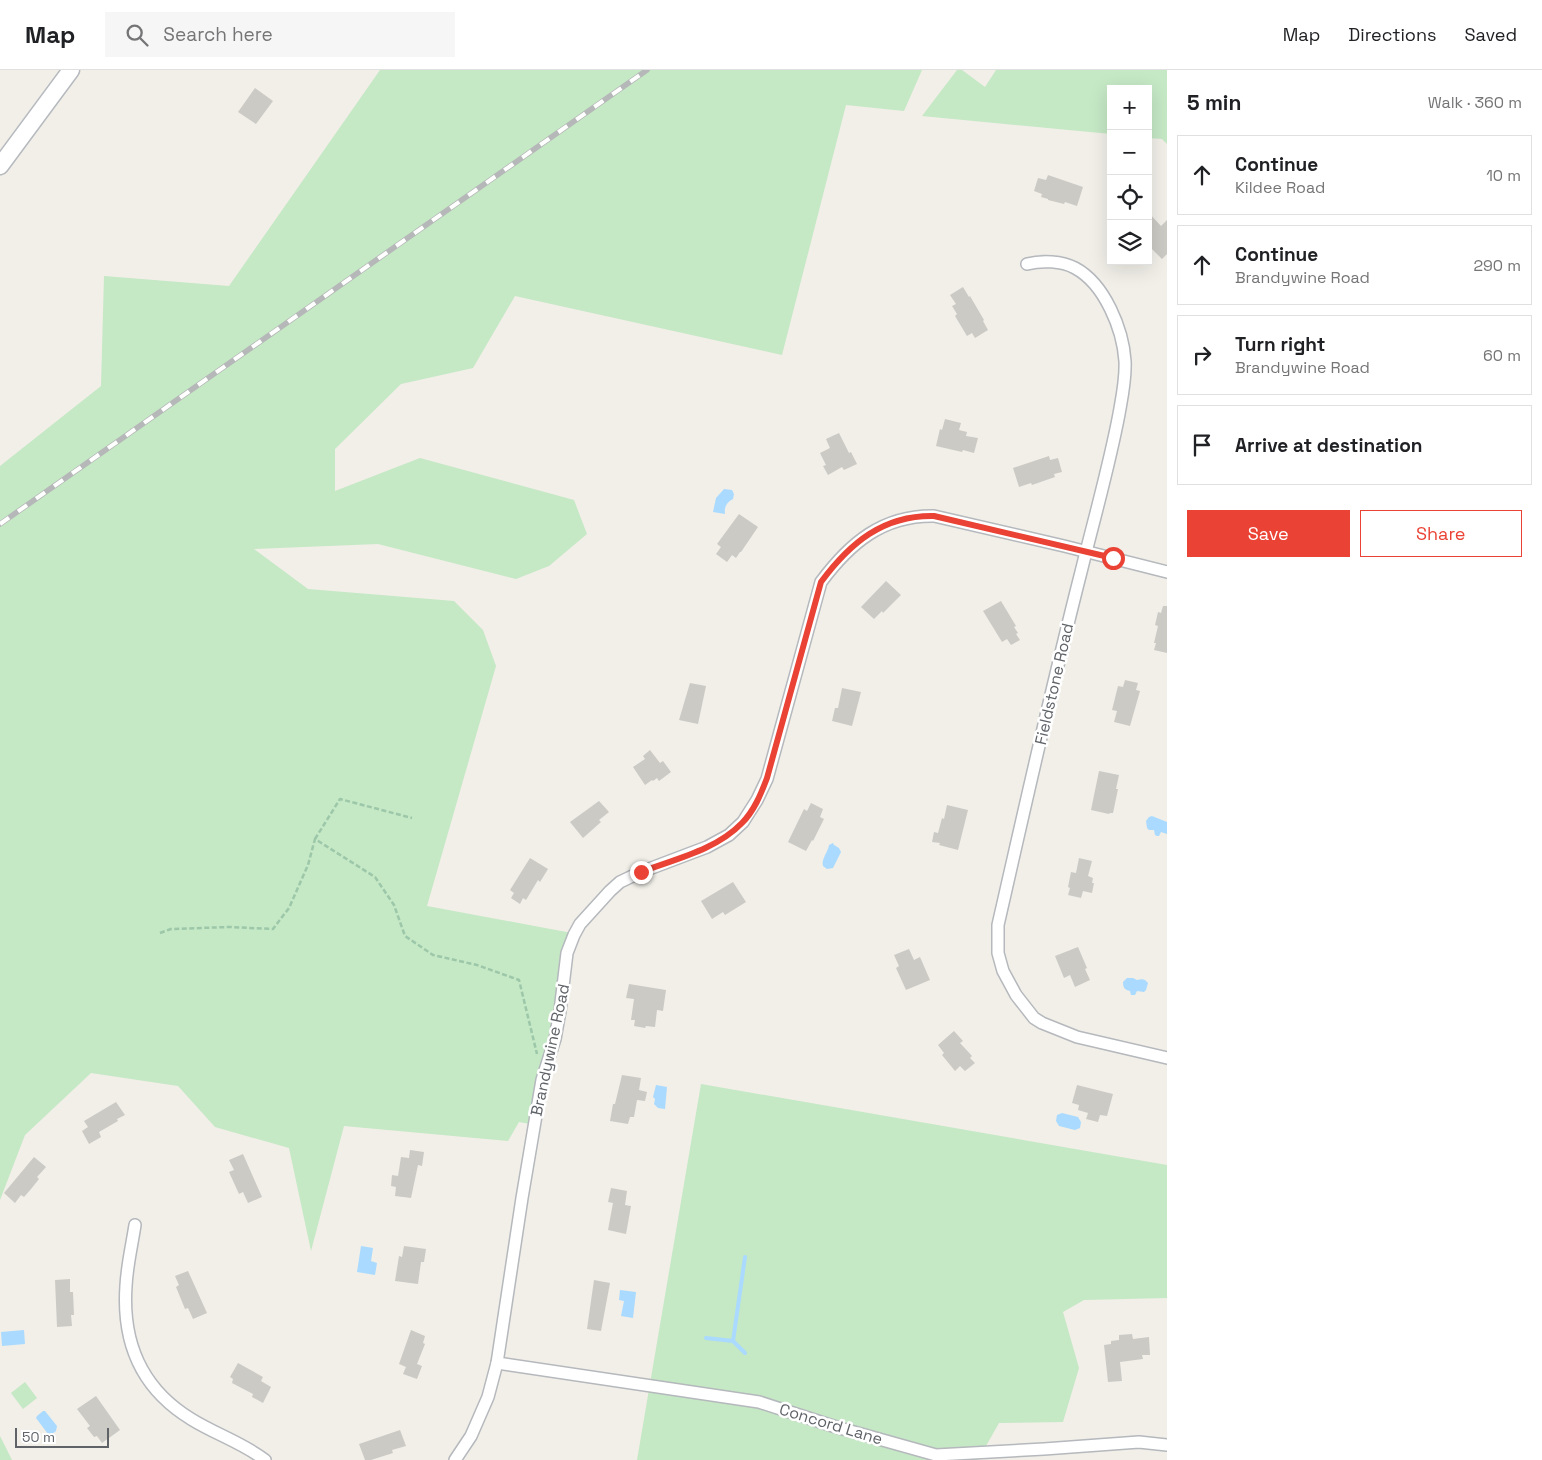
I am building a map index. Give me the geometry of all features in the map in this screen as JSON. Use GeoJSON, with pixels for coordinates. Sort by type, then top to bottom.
{"type":"FeatureCollection","features":[{"type":"Feature","properties":{"kind":"street"},"geometry":{"type":"LineString","coordinates":[[0,166],[71,70]]}},
{"type":"Feature","properties":{"kind":"street","name":"Fieldstone Road"},"geometry":{"type":"LineString","coordinates":[[1027,264],[1037,261],[1059,263],[1074,268],[1084,274],[1098,289],[1114,315],[1123,346],[1125,380],[1115,434],[998,925],[998,953],[1003,971],[1016,995],[1034,1018],[1042,1023],[1077,1037],[1167,1058]]}},
{"type":"Feature","properties":{"kind":"street","name":"Brandywine Road"},"geometry":{"type":"LineString","coordinates":[[455,1460],[471,1436],[488,1396],[497,1363],[542,1080],[555,1040],[568,953],[574,934],[580,924],[610,890],[620,882],[707,847],[729,835],[744,822],[758,800],[767,778],[821,582],[836,562],[867,534],[885,525],[898,520],[934,516],[1167,572]]}},
{"type":"Feature","properties":{"kind":"street"},"geometry":{"type":"LineString","coordinates":[[135,1225],[126,1285],[125,1312],[130,1344],[146,1378],[166,1400],[190,1418],[265,1460]]}},
{"type":"Feature","properties":{"kind":"street","name":"Concord Lane"},"geometry":{"type":"LineString","coordinates":[[497,1363],[758,1402],[836,1427],[936,1454],[1139,1442],[1167,1445]]}},
{"type":"Feature","properties":{"kind":"path"},"geometry":{"type":"LineString","coordinates":[[160,933],[171,929],[230,927],[273,929],[289,908],[308,865],[315,839],[340,799],[412,818]]}},
{"type":"Feature","properties":{"kind":"path"},"geometry":{"type":"LineString","coordinates":[[315,839],[375,877],[394,905],[405,936],[433,955],[477,965],[519,980],[537,1054]]}},
{"type":"Feature","properties":{"kind":"green space"},"geometry":{"type":"Polygon","coordinates":[[[380,70],[922,70],[904,111],[846,105],[782,355],[515,296],[473,368],[401,384],[335,449],[335,491],[420,458],[574,500],[587,534],[549,566],[516,579],[378,544],[254,549],[308,589],[454,601],[483,630],[496,666],[427,906],[577,934],[536,1125],[519,1122],[508,1141],[344,1126],[311,1251],[289,1148],[215,1127],[178,1086],[91,1073],[25,1135],[0,1200],[0,466],[101,386],[104,276],[229,286],[380,70]]]}},
{"type":"Feature","properties":{"kind":"green space"},"geometry":{"type":"Polygon","coordinates":[[[957,70],[962,70],[985,87],[996,70],[1167,70],[1167,144],[1162,139],[1152,138],[1152,85],[1107,85],[1107,134],[922,116],[957,70]]]}},
{"type":"Feature","properties":{"kind":"green space"},"geometry":{"type":"Polygon","coordinates":[[[701,1084],[1167,1165],[1167,1298],[1084,1300],[1063,1312],[1079,1368],[1063,1422],[999,1423],[978,1460],[637,1460],[701,1084]]]}},
{"type":"Feature","properties":{"kind":"green space"},"geometry":{"type":"Polygon","coordinates":[[[25,1382],[37,1398],[23,1409],[11,1393],[25,1382]]]}},
{"type":"Feature","properties":{"kind":"green space"},"geometry":{"type":"Polygon","coordinates":[[[0,1436],[12,1460],[0,1460],[0,1436]]]}},
{"type":"Feature","properties":{"kind":"water"},"geometry":{"type":"Polygon","coordinates":[[[724,489],[732,490],[734,494],[733,499],[726,505],[725,514],[713,512],[716,498],[724,489]]]}},
{"type":"Feature","properties":{"kind":"water"},"geometry":{"type":"Polygon","coordinates":[[[1152,816],[1167,822],[1167,834],[1161,832],[1157,836],[1154,830],[1147,828],[1146,821],[1152,816]]]}},
{"type":"Feature","properties":{"kind":"water"},"geometry":{"type":"Polygon","coordinates":[[[833,843],[841,852],[833,868],[827,869],[823,866],[823,861],[829,845],[833,843]]]}},
{"type":"Feature","properties":{"kind":"water"},"geometry":{"type":"Polygon","coordinates":[[[1127,978],[1145,980],[1148,983],[1146,990],[1144,992],[1137,991],[1135,995],[1131,995],[1130,991],[1123,986],[1123,982],[1127,978]]]}},
{"type":"Feature","properties":{"kind":"water"},"geometry":{"type":"Polygon","coordinates":[[[656,1085],[667,1087],[665,1109],[658,1108],[654,1104],[655,1099],[653,1097],[656,1085]]]}},
{"type":"Feature","properties":{"kind":"water"},"geometry":{"type":"Polygon","coordinates":[[[1062,1113],[1078,1117],[1081,1122],[1080,1128],[1075,1130],[1059,1126],[1056,1121],[1057,1115],[1062,1113]]]}},
{"type":"Feature","properties":{"kind":"water"},"geometry":{"type":"Polygon","coordinates":[[[361,1246],[373,1248],[371,1261],[377,1263],[375,1275],[357,1272],[361,1246]]]}},
{"type":"Feature","properties":{"kind":"water"},"geometry":{"type":"Polygon","coordinates":[[[620,1290],[636,1292],[633,1318],[621,1316],[624,1301],[619,1300],[620,1290]]]}},
{"type":"Feature","properties":{"kind":"water"},"geometry":{"type":"Polygon","coordinates":[[[24,1330],[25,1344],[2,1346],[1,1332],[24,1330]]]}},
{"type":"Feature","properties":{"kind":"water"},"geometry":{"type":"Polygon","coordinates":[[[43,1411],[57,1426],[56,1431],[52,1434],[48,1434],[36,1418],[43,1411]]]}},
{"type":"Feature","properties":{"kind":"building"},"geometry":{"type":"Polygon","coordinates":[[[255,88],[273,101],[256,124],[238,112],[255,88]]]}},
{"type":"Feature","properties":{"kind":"building"},"geometry":{"type":"Polygon","coordinates":[[[1048,175],[1083,187],[1077,206],[1048,200],[1041,197],[1042,194],[1034,191],[1038,178],[1046,180],[1048,175]]]}},
{"type":"Feature","properties":{"kind":"building"},"geometry":{"type":"Polygon","coordinates":[[[1152,216],[1161,226],[1167,220],[1167,254],[1162,259],[1152,249],[1152,216]]]}},
{"type":"Feature","properties":{"kind":"building"},"geometry":{"type":"Polygon","coordinates":[[[963,287],[984,320],[988,330],[975,338],[972,333],[967,336],[955,316],[957,314],[952,306],[956,304],[950,295],[963,287]]]}},
{"type":"Feature","properties":{"kind":"building"},"geometry":{"type":"Polygon","coordinates":[[[945,419],[961,423],[959,430],[967,432],[966,436],[978,438],[974,453],[936,446],[940,429],[942,430],[945,419]]]}},
{"type":"Feature","properties":{"kind":"building"},"geometry":{"type":"Polygon","coordinates":[[[839,433],[857,464],[844,470],[842,467],[828,475],[823,466],[826,465],[820,453],[830,448],[826,439],[839,433]]]}},
{"type":"Feature","properties":{"kind":"building"},"geometry":{"type":"Polygon","coordinates":[[[1049,456],[1050,460],[1058,458],[1062,472],[1054,474],[1055,477],[1032,485],[1031,483],[1019,487],[1013,468],[1049,456]]]}},
{"type":"Feature","properties":{"kind":"building"},"geometry":{"type":"Polygon","coordinates":[[[739,514],[758,527],[736,558],[732,555],[727,562],[716,554],[721,547],[717,544],[739,514]]]}},
{"type":"Feature","properties":{"kind":"building"},"geometry":{"type":"Polygon","coordinates":[[[886,581],[901,595],[874,619],[861,607],[886,581]]]}},
{"type":"Feature","properties":{"kind":"building"},"geometry":{"type":"Polygon","coordinates":[[[1001,601],[1016,626],[1014,627],[1018,633],[1016,634],[1020,640],[1011,645],[1007,639],[1002,642],[983,611],[1001,601]]]}},
{"type":"Feature","properties":{"kind":"building"},"geometry":{"type":"Polygon","coordinates":[[[1163,606],[1167,606],[1167,653],[1154,650],[1158,626],[1155,625],[1158,612],[1161,613],[1163,606]]]}},
{"type":"Feature","properties":{"kind":"building"},"geometry":{"type":"Polygon","coordinates":[[[1125,680],[1138,683],[1136,690],[1140,691],[1130,726],[1114,722],[1117,711],[1112,710],[1118,686],[1123,687],[1125,680]]]}},
{"type":"Feature","properties":{"kind":"building"},"geometry":{"type":"Polygon","coordinates":[[[690,683],[706,686],[698,724],[679,720],[690,683]]]}},
{"type":"Feature","properties":{"kind":"building"},"geometry":{"type":"Polygon","coordinates":[[[842,688],[861,692],[852,726],[832,721],[835,708],[838,708],[842,688]]]}},
{"type":"Feature","properties":{"kind":"building"},"geometry":{"type":"Polygon","coordinates":[[[650,750],[660,763],[663,761],[671,772],[659,781],[657,778],[645,785],[633,767],[645,759],[643,756],[650,750]]]}},
{"type":"Feature","properties":{"kind":"building"},"geometry":{"type":"Polygon","coordinates":[[[1099,771],[1119,775],[1113,813],[1109,814],[1091,810],[1099,771]]]}},
{"type":"Feature","properties":{"kind":"building"},"geometry":{"type":"Polygon","coordinates":[[[599,801],[609,812],[583,838],[570,822],[599,801]]]}},
{"type":"Feature","properties":{"kind":"building"},"geometry":{"type":"Polygon","coordinates":[[[811,803],[823,809],[820,817],[824,819],[806,851],[788,842],[804,809],[807,811],[811,803]]]}},
{"type":"Feature","properties":{"kind":"building"},"geometry":{"type":"Polygon","coordinates":[[[947,805],[968,810],[958,850],[932,842],[934,832],[938,833],[942,818],[944,819],[947,805]]]}},
{"type":"Feature","properties":{"kind":"building"},"geometry":{"type":"Polygon","coordinates":[[[530,858],[548,869],[540,882],[538,880],[526,900],[523,898],[520,904],[511,898],[514,893],[510,890],[530,858]]]}},
{"type":"Feature","properties":{"kind":"building"},"geometry":{"type":"Polygon","coordinates":[[[1079,858],[1092,861],[1088,876],[1093,878],[1092,883],[1094,883],[1092,893],[1083,891],[1081,898],[1068,895],[1071,872],[1076,873],[1079,858]]]}},
{"type":"Feature","properties":{"kind":"building"},"geometry":{"type":"Polygon","coordinates":[[[733,882],[746,902],[725,915],[723,912],[712,919],[701,901],[733,882]]]}},
{"type":"Feature","properties":{"kind":"building"},"geometry":{"type":"Polygon","coordinates":[[[1078,947],[1090,980],[1075,987],[1070,975],[1064,978],[1055,956],[1078,947]]]}},
{"type":"Feature","properties":{"kind":"building"},"geometry":{"type":"Polygon","coordinates":[[[909,949],[914,960],[920,957],[930,980],[906,990],[896,968],[899,966],[894,955],[909,949]]]}},
{"type":"Feature","properties":{"kind":"building"},"geometry":{"type":"Polygon","coordinates":[[[629,984],[666,990],[663,1011],[657,1010],[655,1027],[634,1026],[635,1020],[631,1020],[634,999],[626,998],[629,984]]]}},
{"type":"Feature","properties":{"kind":"building"},"geometry":{"type":"Polygon","coordinates":[[[954,1031],[963,1041],[960,1043],[972,1056],[970,1058],[975,1063],[965,1071],[960,1066],[955,1071],[942,1055],[944,1053],[938,1045],[954,1031]]]}},
{"type":"Feature","properties":{"kind":"building"},"geometry":{"type":"Polygon","coordinates":[[[622,1075],[641,1078],[639,1090],[647,1092],[645,1101],[637,1100],[634,1117],[630,1117],[628,1124],[610,1121],[622,1075]]]}},
{"type":"Feature","properties":{"kind":"building"},"geometry":{"type":"Polygon","coordinates":[[[1077,1085],[1113,1094],[1107,1116],[1100,1115],[1098,1122],[1086,1119],[1088,1113],[1078,1110],[1079,1105],[1072,1103],[1077,1085]]]}},
{"type":"Feature","properties":{"kind":"building"},"geometry":{"type":"Polygon","coordinates":[[[116,1102],[125,1115],[99,1132],[101,1137],[89,1144],[82,1131],[88,1127],[84,1121],[116,1102]]]}},
{"type":"Feature","properties":{"kind":"building"},"geometry":{"type":"Polygon","coordinates":[[[410,1150],[424,1152],[422,1166],[418,1165],[411,1198],[395,1196],[396,1187],[391,1186],[392,1175],[398,1176],[401,1157],[409,1158],[410,1150]]]}},
{"type":"Feature","properties":{"kind":"building"},"geometry":{"type":"Polygon","coordinates":[[[243,1154],[262,1197],[248,1203],[243,1192],[239,1194],[229,1172],[234,1170],[229,1160],[243,1154]]]}},
{"type":"Feature","properties":{"kind":"building"},"geometry":{"type":"Polygon","coordinates":[[[34,1157],[46,1167],[37,1177],[39,1179],[31,1189],[24,1197],[21,1195],[15,1203],[4,1193],[34,1157]]]}},
{"type":"Feature","properties":{"kind":"building"},"geometry":{"type":"Polygon","coordinates":[[[611,1188],[627,1191],[625,1205],[631,1206],[626,1234],[608,1230],[613,1203],[608,1202],[611,1188]]]}},
{"type":"Feature","properties":{"kind":"building"},"geometry":{"type":"Polygon","coordinates":[[[404,1246],[426,1249],[424,1262],[421,1262],[418,1284],[395,1281],[399,1256],[402,1257],[404,1246]]]}},
{"type":"Feature","properties":{"kind":"building"},"geometry":{"type":"Polygon","coordinates":[[[188,1271],[207,1313],[193,1319],[188,1308],[185,1309],[176,1287],[179,1285],[175,1276],[188,1271]]]}},
{"type":"Feature","properties":{"kind":"building"},"geometry":{"type":"Polygon","coordinates":[[[70,1279],[70,1292],[73,1292],[74,1315],[71,1315],[72,1326],[57,1327],[55,1280],[70,1279]]]}},
{"type":"Feature","properties":{"kind":"building"},"geometry":{"type":"Polygon","coordinates":[[[594,1280],[610,1283],[601,1331],[587,1329],[594,1280]]]}},
{"type":"Feature","properties":{"kind":"building"},"geometry":{"type":"Polygon","coordinates":[[[411,1330],[425,1336],[423,1343],[425,1344],[417,1364],[422,1366],[417,1379],[403,1374],[406,1367],[399,1364],[411,1330]]]}},
{"type":"Feature","properties":{"kind":"building"},"geometry":{"type":"Polygon","coordinates":[[[1132,1334],[1133,1339],[1149,1337],[1150,1355],[1142,1355],[1143,1359],[1120,1362],[1122,1381],[1108,1382],[1104,1345],[1111,1344],[1111,1341],[1119,1340],[1119,1335],[1132,1334]]]}},
{"type":"Feature","properties":{"kind":"building"},"geometry":{"type":"Polygon","coordinates":[[[238,1363],[263,1377],[261,1381],[271,1387],[263,1403],[252,1397],[253,1394],[232,1383],[233,1379],[230,1377],[238,1363]]]}},
{"type":"Feature","properties":{"kind":"building"},"geometry":{"type":"Polygon","coordinates":[[[96,1396],[120,1430],[102,1443],[87,1428],[90,1426],[77,1409],[96,1396]]]}},
{"type":"Feature","properties":{"kind":"building"},"geometry":{"type":"Polygon","coordinates":[[[400,1430],[406,1446],[392,1450],[393,1453],[365,1460],[359,1444],[400,1430]]]}},
{"type":"Feature","properties":{"kind":"waterway"},"geometry":{"type":"LineString","coordinates":[[733,1341],[745,1257]]}},
{"type":"Feature","properties":{"kind":"waterway"},"geometry":{"type":"LineString","coordinates":[[706,1338],[733,1341],[745,1353]]}},
{"type":"Feature","properties":{"kind":"railway"},"geometry":{"type":"LineString","coordinates":[[0,524],[647,70]]}},
{"type":"Feature","properties":{"kind":"route"},"geometry":{"type":"LineString","coordinates":[[641,872],[707,847],[729,835],[744,822],[758,800],[767,778],[821,582],[836,562],[867,534],[898,520],[934,516],[1113,558]]}}]}
